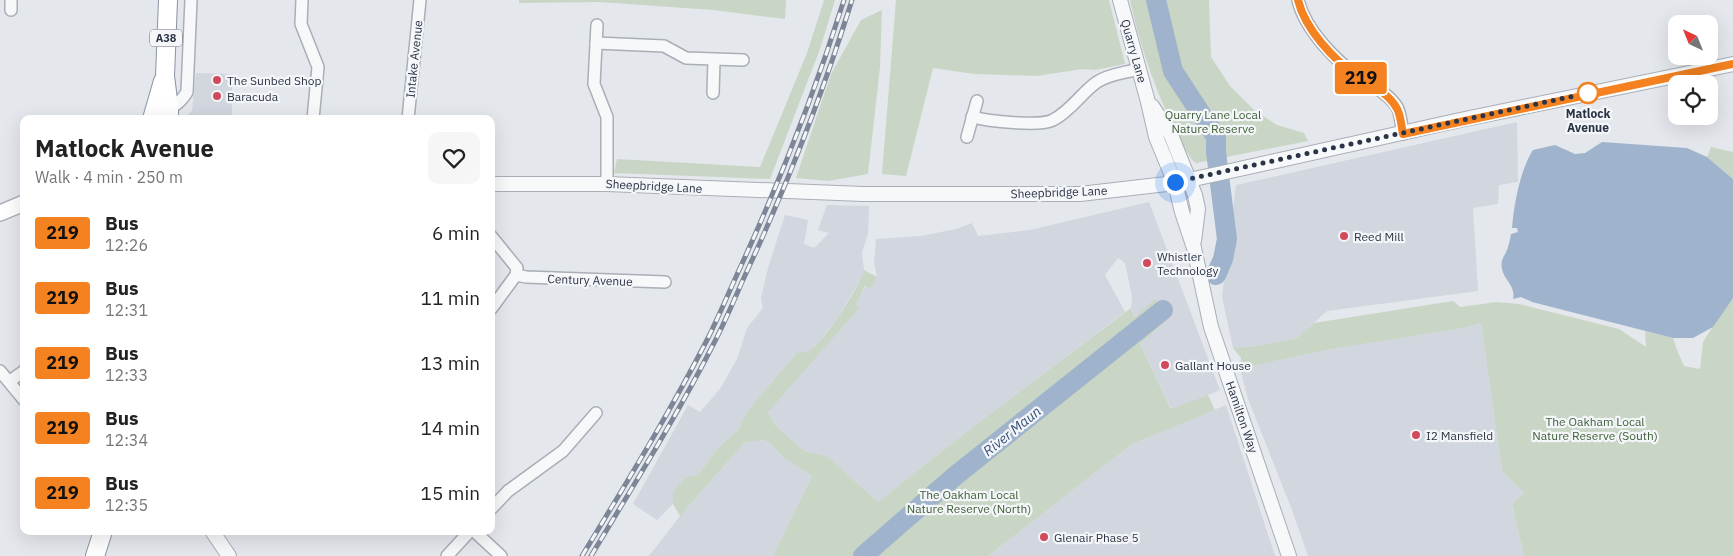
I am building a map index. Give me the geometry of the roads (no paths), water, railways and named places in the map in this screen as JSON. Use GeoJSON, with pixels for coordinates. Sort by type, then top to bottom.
{"type":"FeatureCollection","features":[{"type":"Feature","properties":{"kind":"highway","name":"A38"},"geometry":{"type":"LineString","coordinates":[[161,113],[165,76],[168,0]]}},
{"type":"Feature","properties":{"kind":"highway"},"geometry":{"type":"LineString","coordinates":[[95,556],[102,535]]}},
{"type":"Feature","properties":{"kind":"main road"},"geometry":{"type":"LineString","coordinates":[[0,212],[20,204]]}},
{"type":"Feature","properties":{"kind":"street"},"geometry":{"type":"LineString","coordinates":[[161,113],[182,100],[186,92],[191,0]]}},
{"type":"Feature","properties":{"kind":"street"},"geometry":{"type":"LineString","coordinates":[[302,0],[301,24],[318,67],[313,115]]}},
{"type":"Feature","properties":{"kind":"street","name":"Intake Avenue"},"geometry":{"type":"LineString","coordinates":[[408,115],[420,0]]}},
{"type":"Feature","properties":{"kind":"street","name":"Quarry Lane"},"geometry":{"type":"LineString","coordinates":[[1120,0],[1156,137],[1175,182]]}},
{"type":"Feature","properties":{"kind":"street"},"geometry":{"type":"LineString","coordinates":[[1298,0],[1315,34],[1330,53],[1350,70],[1389,97],[1398,108],[1403,134]]}},
{"type":"Feature","properties":{"kind":"street"},"geometry":{"type":"LineString","coordinates":[[597,25],[594,84],[607,117],[607,184]]}},
{"type":"Feature","properties":{"kind":"street"},"geometry":{"type":"LineString","coordinates":[[596,43],[664,46],[686,58],[743,60]]}},
{"type":"Feature","properties":{"kind":"street"},"geometry":{"type":"LineString","coordinates":[[713,93],[714,60]]}},
{"type":"Feature","properties":{"kind":"street","name":"Sheepbridge Lane"},"geometry":{"type":"LineString","coordinates":[[495,184],[607,184],[834,194],[1080,194],[1190,180],[1733,64]]}},
{"type":"Feature","properties":{"kind":"street"},"geometry":{"type":"LineString","coordinates":[[972,117],[987,120],[1040,123],[1052,121],[1062,115],[1096,83],[1106,77],[1138,69]]}},
{"type":"Feature","properties":{"kind":"street"},"geometry":{"type":"LineString","coordinates":[[966,137],[978,101]]}},
{"type":"Feature","properties":{"kind":"street","name":"Quarry Lane"},"geometry":{"type":"LineString","coordinates":[[1148,102],[1171,135],[1190,180]]}},
{"type":"Feature","properties":{"kind":"street","name":"Hamilton Way"},"geometry":{"type":"LineString","coordinates":[[1190,180],[1198,209],[1194,248]]}},
{"type":"Feature","properties":{"kind":"street","name":"Hamilton Way"},"geometry":{"type":"LineString","coordinates":[[1175,182],[1182,212],[1194,248],[1211,327],[1289,556]]}},
{"type":"Feature","properties":{"kind":"street"},"geometry":{"type":"LineString","coordinates":[[495,241],[517,268],[516,275],[495,304]]}},
{"type":"Feature","properties":{"kind":"street","name":"Century Avenue"},"geometry":{"type":"LineString","coordinates":[[516,275],[526,277],[665,282]]}},
{"type":"Feature","properties":{"kind":"street"},"geometry":{"type":"LineString","coordinates":[[0,372],[10,381],[20,395]]}},
{"type":"Feature","properties":{"kind":"street"},"geometry":{"type":"LineString","coordinates":[[10,381],[20,374]]}},
{"type":"Feature","properties":{"kind":"street"},"geometry":{"type":"LineString","coordinates":[[495,505],[508,491],[562,451],[596,413]]}},
{"type":"Feature","properties":{"kind":"street"},"geometry":{"type":"LineString","coordinates":[[215,535],[229,556]]}},
{"type":"Feature","properties":{"kind":"street"},"geometry":{"type":"LineString","coordinates":[[447,556],[468,535]]}},
{"type":"Feature","properties":{"kind":"street"},"geometry":{"type":"LineString","coordinates":[[477,535],[501,556]]}},
{"type":"Feature","properties":{"kind":"water"},"geometry":{"type":"Polygon","coordinates":[[[1602,142],[1687,148],[1707,157],[1733,179],[1733,298],[1713,327],[1693,338],[1673,338],[1532,302],[1521,297],[1513,299],[1513,290],[1503,273],[1502,263],[1511,234],[1518,232],[1517,228],[1512,228],[1516,198],[1528,158],[1533,150],[1555,145],[1575,154],[1585,153],[1602,142]]]}},
{"type":"Feature","properties":{"kind":"waterway","name":"River Maun"},"geometry":{"type":"LineString","coordinates":[[1156,0],[1173,71],[1216,137],[1216,152],[1227,239],[1223,259],[1216,275]]}},
{"type":"Feature","properties":{"kind":"waterway","name":"River Maun"},"geometry":{"type":"LineString","coordinates":[[863,556],[955,476],[1163,310]]}},
{"type":"Feature","properties":{"kind":"railway"},"geometry":{"type":"LineString","coordinates":[[582,556],[662,422],[716,322],[783,169],[809,102],[844,0]]}},
{"type":"Feature","properties":{"kind":"railway"},"geometry":{"type":"LineString","coordinates":[[591,556],[670,424],[723,325],[777,205],[804,137],[852,0]]}},
{"type":"Feature","properties":{"kind":"place","name":"The Sunbed Shop"},"geometry":{"type":"Point","coordinates":[217,80]}},
{"type":"Feature","properties":{"kind":"place","name":"Matlock Avenue"},"geometry":{"type":"Point","coordinates":[1588,93]}},
{"type":"Feature","properties":{"kind":"place","name":"Baracuda"},"geometry":{"type":"Point","coordinates":[217,96]}},
{"type":"Feature","properties":{"kind":"place","name":"Reed Mill"},"geometry":{"type":"Point","coordinates":[1344,236]}},
{"type":"Feature","properties":{"kind":"place","name":"Whistler Technology"},"geometry":{"type":"Point","coordinates":[1147,263]}},
{"type":"Feature","properties":{"kind":"place","name":"Gallant House"},"geometry":{"type":"Point","coordinates":[1165,365]}},
{"type":"Feature","properties":{"kind":"place","name":"I2 Mansfield"},"geometry":{"type":"Point","coordinates":[1416,435]}},
{"type":"Feature","properties":{"kind":"place","name":"Glenair Phase 5"},"geometry":{"type":"Point","coordinates":[1044,537]}},
{"type":"Feature","properties":{"kind":"park label","name":"Quarry Lane Local Nature Reserve"},"geometry":{"type":"Point","coordinates":[1213,121]}},
{"type":"Feature","properties":{"kind":"park label","name":"The Oakham Local Nature Reserve (South)"},"geometry":{"type":"Point","coordinates":[1595,428]}},
{"type":"Feature","properties":{"kind":"park label","name":"The Oakham Local Nature Reserve (North)"},"geometry":{"type":"Point","coordinates":[969,501]}}]}
